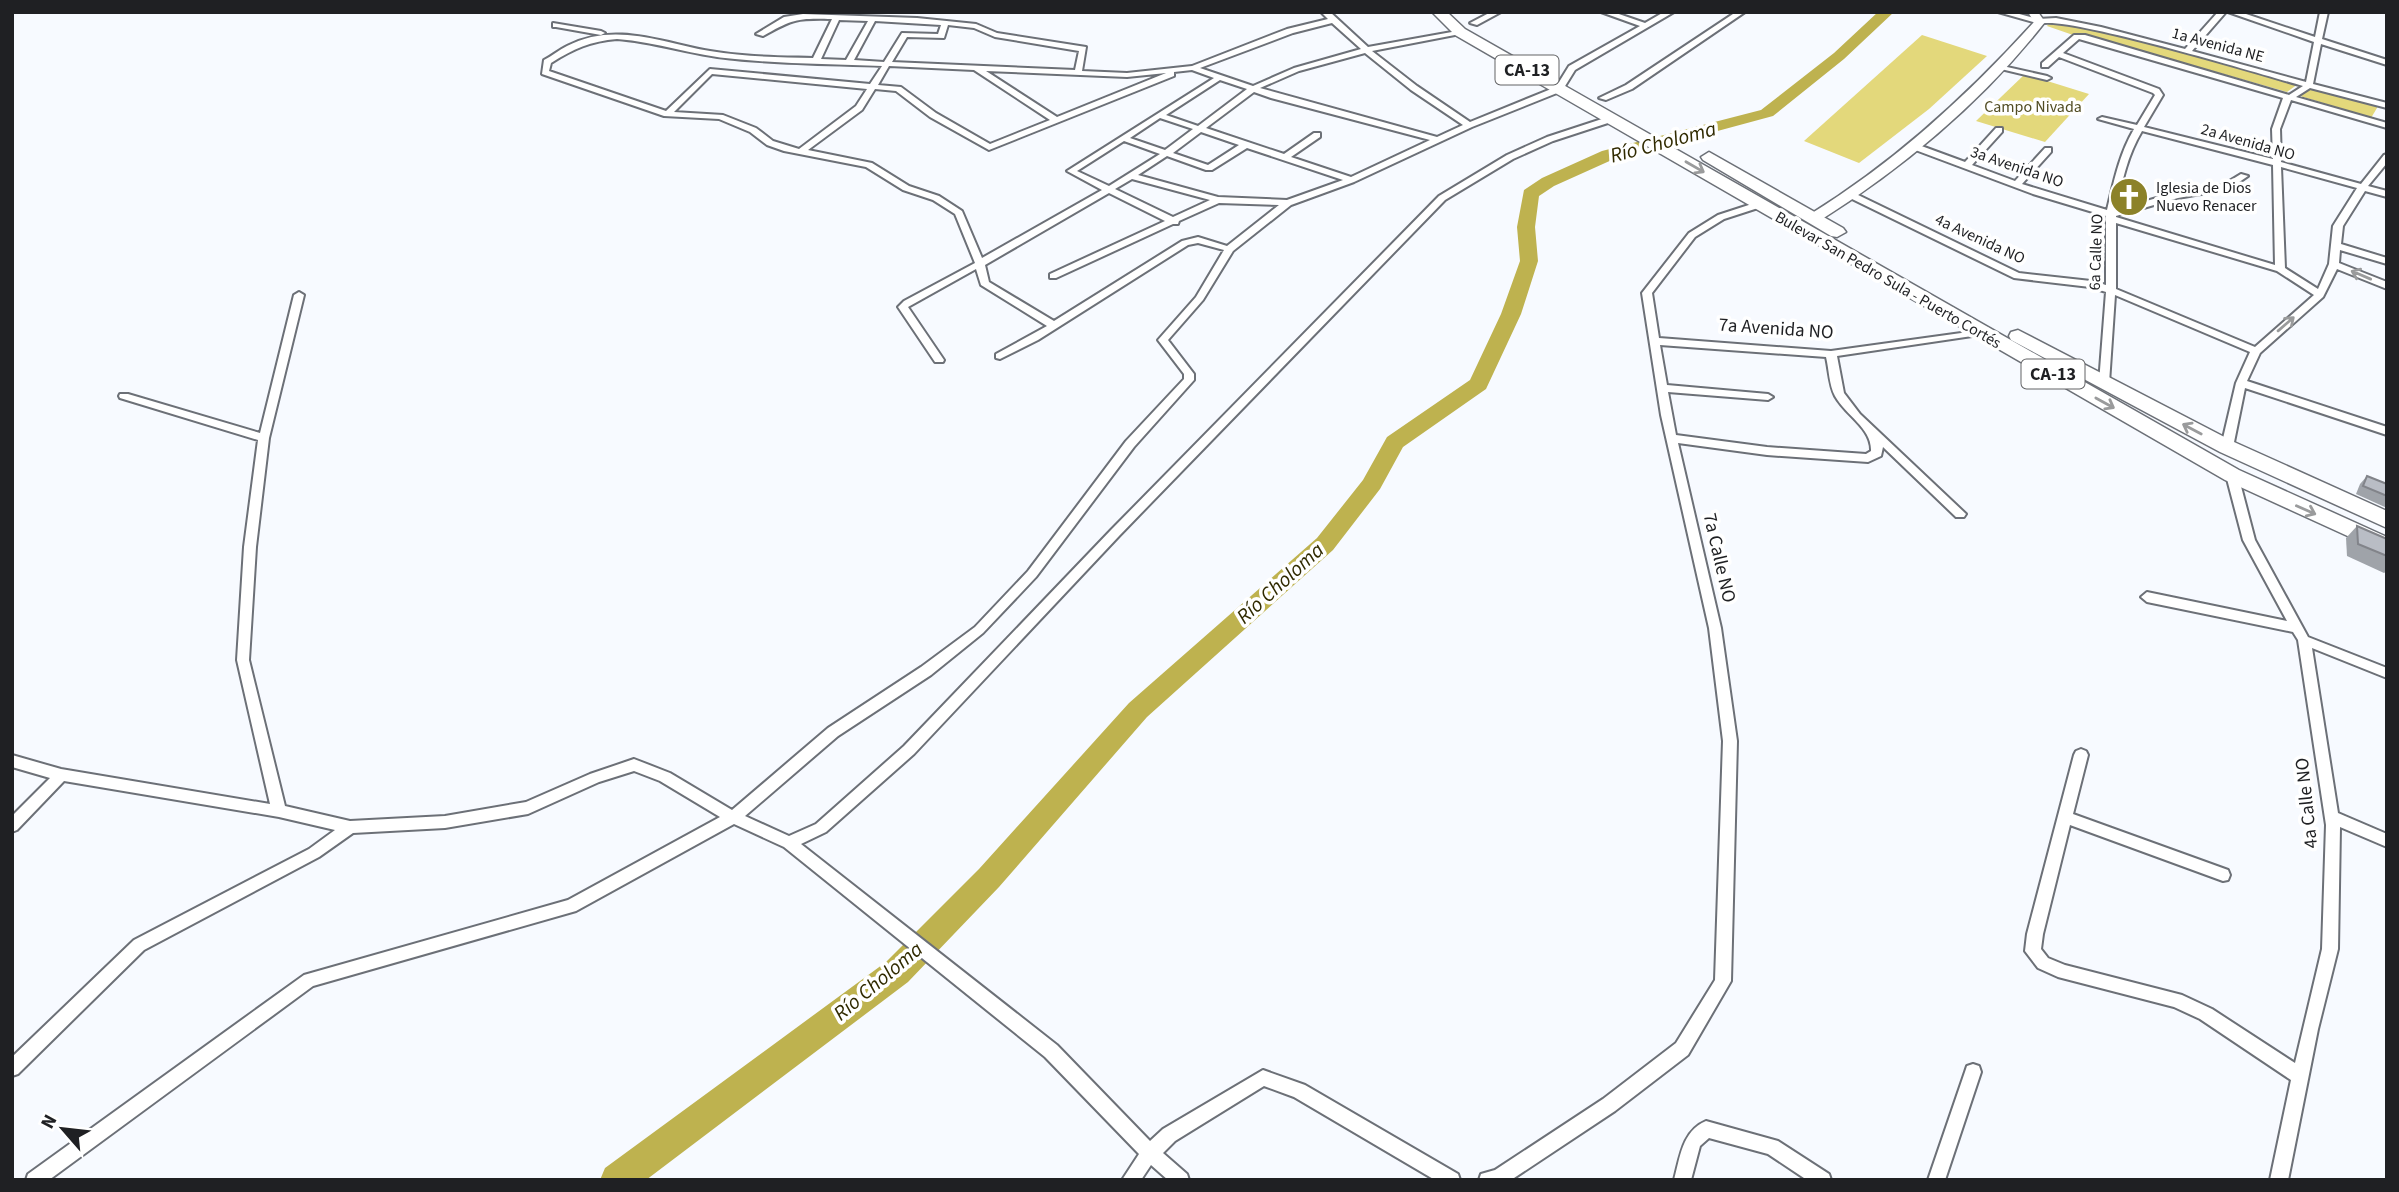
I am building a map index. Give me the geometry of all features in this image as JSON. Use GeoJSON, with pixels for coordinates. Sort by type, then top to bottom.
{"type":"FeatureCollection","features":[{"type":"Feature","properties":{"kind":"highway","name":"Bulevar San Pedro Sula - Puerto Cortés"},"geometry":{"type":"LineString","coordinates":[[1439,12],[1460,32],[1636,116],[1736,182],[1758,205],[2232,475],[2387,546]]}},
{"type":"Feature","properties":{"kind":"highway","name":"Bulevar San Pedro Sula - Puerto Cortés"},"geometry":{"type":"LineString","coordinates":[[1458,12],[1615,121],[1814,218],[2104,383],[2227,447],[2387,520]]}},
{"type":"Feature","properties":{"kind":"street"},"geometry":{"type":"LineString","coordinates":[[1325,12],[1413,88],[1469,125]]}},
{"type":"Feature","properties":{"kind":"street"},"geometry":{"type":"LineString","coordinates":[[1474,23],[1497,12]]}},
{"type":"Feature","properties":{"kind":"street"},"geometry":{"type":"LineString","coordinates":[[1605,12],[1647,26]]}},
{"type":"Feature","properties":{"kind":"street"},"geometry":{"type":"LineString","coordinates":[[34,1180],[309,980],[571,906],[735,816],[833,732],[926,671],[979,631],[1032,574],[1130,444],[1189,380],[1189,374],[1163,340],[1200,298],[1229,249],[1288,203],[1351,180],[1563,83],[1572,68],[1670,12]]}},
{"type":"Feature","properties":{"kind":"street"},"geometry":{"type":"LineString","coordinates":[[1603,98],[1629,88],[1741,12]]}},
{"type":"Feature","properties":{"kind":"street"},"geometry":{"type":"LineString","coordinates":[[1814,218],[1853,196],[2001,67],[2035,18],[2002,12]]}},
{"type":"Feature","properties":{"kind":"street"},"geometry":{"type":"LineString","coordinates":[[2055,12],[2101,29]]}},
{"type":"Feature","properties":{"kind":"street"},"geometry":{"type":"LineString","coordinates":[[2188,51],[2222,12]]}},
{"type":"Feature","properties":{"kind":"street","name":"1a Avenida NE"},"geometry":{"type":"LineString","coordinates":[[2232,12],[2387,63]]}},
{"type":"Feature","properties":{"kind":"street"},"geometry":{"type":"LineString","coordinates":[[2280,269],[2276,129],[2282,108],[2290,97],[2304,87],[2319,40],[2324,12]]}},
{"type":"Feature","properties":{"kind":"street"},"geometry":{"type":"LineString","coordinates":[[760,34],[787,19],[803,16],[976,26],[995,35],[1083,49],[1077,73]]}},
{"type":"Feature","properties":{"kind":"street","name":"1a Avenida NE"},"geometry":{"type":"LineString","coordinates":[[2035,18],[2101,29],[2188,51],[2304,87],[2387,106]]}},
{"type":"Feature","properties":{"kind":"street"},"geometry":{"type":"LineString","coordinates":[[809,82],[835,19]]}},
{"type":"Feature","properties":{"kind":"street"},"geometry":{"type":"LineString","coordinates":[[849,62],[872,20]]}},
{"type":"Feature","properties":{"kind":"street"},"geometry":{"type":"LineString","coordinates":[[667,114],[710,71],[898,89],[933,115],[989,147],[1188,68],[1290,31],[1334,20]]}},
{"type":"Feature","properties":{"kind":"street"},"geometry":{"type":"LineString","coordinates":[[800,152],[859,108],[905,35],[941,36],[945,23]]}},
{"type":"Feature","properties":{"kind":"street"},"geometry":{"type":"LineString","coordinates":[[556,25],[654,39],[714,56],[1127,75],[1188,68],[1217,79],[1440,140]]}},
{"type":"Feature","properties":{"kind":"street"},"geometry":{"type":"LineString","coordinates":[[939,360],[903,307],[1166,154],[1252,89],[1314,64],[1366,50],[1460,32]]}},
{"type":"Feature","properties":{"kind":"street"},"geometry":{"type":"LineString","coordinates":[[615,35],[589,39],[562,50],[547,62],[545,72],[667,114],[720,117],[753,130],[771,143],[800,152],[869,164],[906,188],[936,198],[959,214],[980,264],[984,283],[1053,325]]}},
{"type":"Feature","properties":{"kind":"street"},"geometry":{"type":"LineString","coordinates":[[2045,65],[2077,37],[2082,37],[2387,125]]}},
{"type":"Feature","properties":{"kind":"street","name":"6a Calle NO"},"geometry":{"type":"LineString","coordinates":[[2058,54],[2156,91],[2159,95],[2139,128],[2121,167],[2111,217],[2111,290],[2104,383]]}},
{"type":"Feature","properties":{"kind":"street"},"geometry":{"type":"LineString","coordinates":[[975,67],[1055,119]]}},
{"type":"Feature","properties":{"kind":"street"},"geometry":{"type":"LineString","coordinates":[[2001,67],[2047,78]]}},
{"type":"Feature","properties":{"kind":"street"},"geometry":{"type":"LineString","coordinates":[[1175,222],[1071,170],[1217,79]]}},
{"type":"Feature","properties":{"kind":"street"},"geometry":{"type":"LineString","coordinates":[[1159,115],[1351,180]]}},
{"type":"Feature","properties":{"kind":"street","name":"2a Avenida NO"},"geometry":{"type":"LineString","coordinates":[[2102,118],[2387,194]]}},
{"type":"Feature","properties":{"kind":"street"},"geometry":{"type":"LineString","coordinates":[[789,843],[821,828],[909,750],[1115,533],[1442,198],[1510,157],[1549,139],[1615,121]]}},
{"type":"Feature","properties":{"kind":"street"},"geometry":{"type":"LineString","coordinates":[[1966,166],[1999,131]]}},
{"type":"Feature","properties":{"kind":"street"},"geometry":{"type":"LineString","coordinates":[[1284,158],[1317,135]]}},
{"type":"Feature","properties":{"kind":"street"},"geometry":{"type":"LineString","coordinates":[[1124,138],[1209,168],[1245,145]]}},
{"type":"Feature","properties":{"kind":"street","name":"3a Avenida NO"},"geometry":{"type":"LineString","coordinates":[[1913,146],[2111,217],[2280,269],[2320,295]]}},
{"type":"Feature","properties":{"kind":"street"},"geometry":{"type":"LineString","coordinates":[[2016,185],[2048,150]]}},
{"type":"Feature","properties":{"kind":"street"},"geometry":{"type":"LineString","coordinates":[[2227,447],[2241,383],[2256,351],[2320,295],[2334,264],[2338,226],[2362,188],[2387,156]]}},
{"type":"Feature","properties":{"kind":"street"},"geometry":{"type":"LineString","coordinates":[[1130,176],[1218,200],[1288,203]]}},
{"type":"Feature","properties":{"kind":"street"},"geometry":{"type":"LineString","coordinates":[[2111,217],[2177,195],[2226,187],[2244,176]]}},
{"type":"Feature","properties":{"kind":"street","name":"4a Avenida NO"},"geometry":{"type":"LineString","coordinates":[[1853,196],[2017,276],[2091,284],[2111,290],[2256,351]]}},
{"type":"Feature","properties":{"kind":"street"},"geometry":{"type":"LineString","coordinates":[[1053,276],[1218,200]]}},
{"type":"Feature","properties":{"kind":"street","name":"7a Calle NO"},"geometry":{"type":"LineString","coordinates":[[1487,1180],[1498,1178],[1609,1105],[1682,1049],[1723,981],[1730,741],[1715,628],[1671,438],[1647,293],[1692,235],[1721,217],[1758,205]]}},
{"type":"Feature","properties":{"kind":"street"},"geometry":{"type":"LineString","coordinates":[[1000,356],[1185,243],[1198,240],[1229,249]]}},
{"type":"Feature","properties":{"kind":"street"},"geometry":{"type":"LineString","coordinates":[[2337,246],[2387,261]]}},
{"type":"Feature","properties":{"kind":"street"},"geometry":{"type":"LineString","coordinates":[[2334,264],[2387,286]]}},
{"type":"Feature","properties":{"kind":"street"},"geometry":{"type":"LineString","coordinates":[[279,811],[243,660],[250,547],[264,438],[299,295]]}},
{"type":"Feature","properties":{"kind":"street","name":"7a Avenida NO"},"geometry":{"type":"LineString","coordinates":[[1653,341],[1831,354],[1979,332]]}},
{"type":"Feature","properties":{"kind":"street"},"geometry":{"type":"LineString","coordinates":[[1831,354],[1839,394],[1872,433],[1917,471],[1960,514]]}},
{"type":"Feature","properties":{"kind":"street"},"geometry":{"type":"LineString","coordinates":[[2241,383],[2387,431]]}},
{"type":"Feature","properties":{"kind":"street"},"geometry":{"type":"LineString","coordinates":[[1661,388],[1768,397]]}},
{"type":"Feature","properties":{"kind":"street"},"geometry":{"type":"LineString","coordinates":[[124,396],[264,438]]}},
{"type":"Feature","properties":{"kind":"street"},"geometry":{"type":"LineString","coordinates":[[1671,438],[1767,451],[1868,458],[1877,453],[1877,444],[1872,433]]}},
{"type":"Feature","properties":{"kind":"street","name":"4a Calle NO"},"geometry":{"type":"LineString","coordinates":[[2232,475],[2249,540],[2301,634],[2331,816],[2330,949],[2279,1180]]}},
{"type":"Feature","properties":{"kind":"street"},"geometry":{"type":"LineString","coordinates":[[2147,597],[2301,634],[2387,673]]}},
{"type":"Feature","properties":{"kind":"street"},"geometry":{"type":"LineString","coordinates":[[2081,755],[2035,934],[2034,951],[2043,963],[2063,972],[2176,1000],[2206,1014],[2300,1076]]}},
{"type":"Feature","properties":{"kind":"street"},"geometry":{"type":"LineString","coordinates":[[12,761],[61,775],[279,811],[350,827],[445,822],[528,808],[594,778],[634,765],[665,777],[716,810],[735,816],[789,843],[1051,1051],[1150,1153],[1181,1180]]}},
{"type":"Feature","properties":{"kind":"street"},"geometry":{"type":"LineString","coordinates":[[12,826],[61,775]]}},
{"type":"Feature","properties":{"kind":"street"},"geometry":{"type":"LineString","coordinates":[[2331,816],[2387,841]]}},
{"type":"Feature","properties":{"kind":"street"},"geometry":{"type":"LineString","coordinates":[[2065,817],[2223,875]]}},
{"type":"Feature","properties":{"kind":"street"},"geometry":{"type":"LineString","coordinates":[[12,1068],[139,945],[314,853],[350,827]]}},
{"type":"Feature","properties":{"kind":"street"},"geometry":{"type":"LineString","coordinates":[[1936,1180],[1973,1072]]}},
{"type":"Feature","properties":{"kind":"street"},"geometry":{"type":"LineString","coordinates":[[1130,1180],[1150,1153],[1169,1135],[1263,1078],[1299,1091],[1452,1180]]}},
{"type":"Feature","properties":{"kind":"street"},"geometry":{"type":"LineString","coordinates":[[1682,1180],[1693,1141],[1706,1129],[1772,1147],[1823,1180]]}},
{"type":"Feature","properties":{"kind":"green space"},"geometry":{"type":"Polygon","coordinates":[[[2050,22],[2116,34],[2298,84],[2287,92],[2089,36],[2073,35],[2047,26],[2050,22]]]}},
{"type":"Feature","properties":{"kind":"green space"},"geometry":{"type":"Polygon","coordinates":[[[1922,35],[1987,56],[1929,109],[1859,163],[1804,141],[1922,35]]]}},
{"type":"Feature","properties":{"kind":"green space","name":"Campo Nivada"},"geometry":{"type":"Polygon","coordinates":[[[2025,74],[2089,94],[2045,142],[1976,121],[2025,74]]]}},
{"type":"Feature","properties":{"kind":"green space"},"geometry":{"type":"Polygon","coordinates":[[[2308,87],[2377,108],[2371,118],[2297,95],[2308,87]]]}},
{"type":"Feature","properties":{"kind":"building"},"geometry":{"type":"Polygon","coordinates":[[[2367,476],[2387,484],[2387,496],[2363,486],[2367,476]]]}},
{"type":"Feature","properties":{"kind":"building"},"geometry":{"type":"Polygon","coordinates":[[[2357,526],[2387,539],[2387,556],[2358,544],[2357,526]]]}},
{"type":"Feature","properties":{"kind":"waterway","name":"Río Choloma"},"geometry":{"type":"LineString","coordinates":[[617,1180],[897,972],[989,878],[1138,710],[1325,544],[1372,484],[1395,442],[1479,384],[1511,314],[1529,261],[1526,227],[1530,194],[1548,182],[1608,155],[1767,113],[1839,56],[1887,12]]}},
{"type":"Feature","properties":{"kind":"place","name":"Iglesia de Dios Nuevo Renacer"},"geometry":{"type":"Point","coordinates":[2129,197]}}]}
